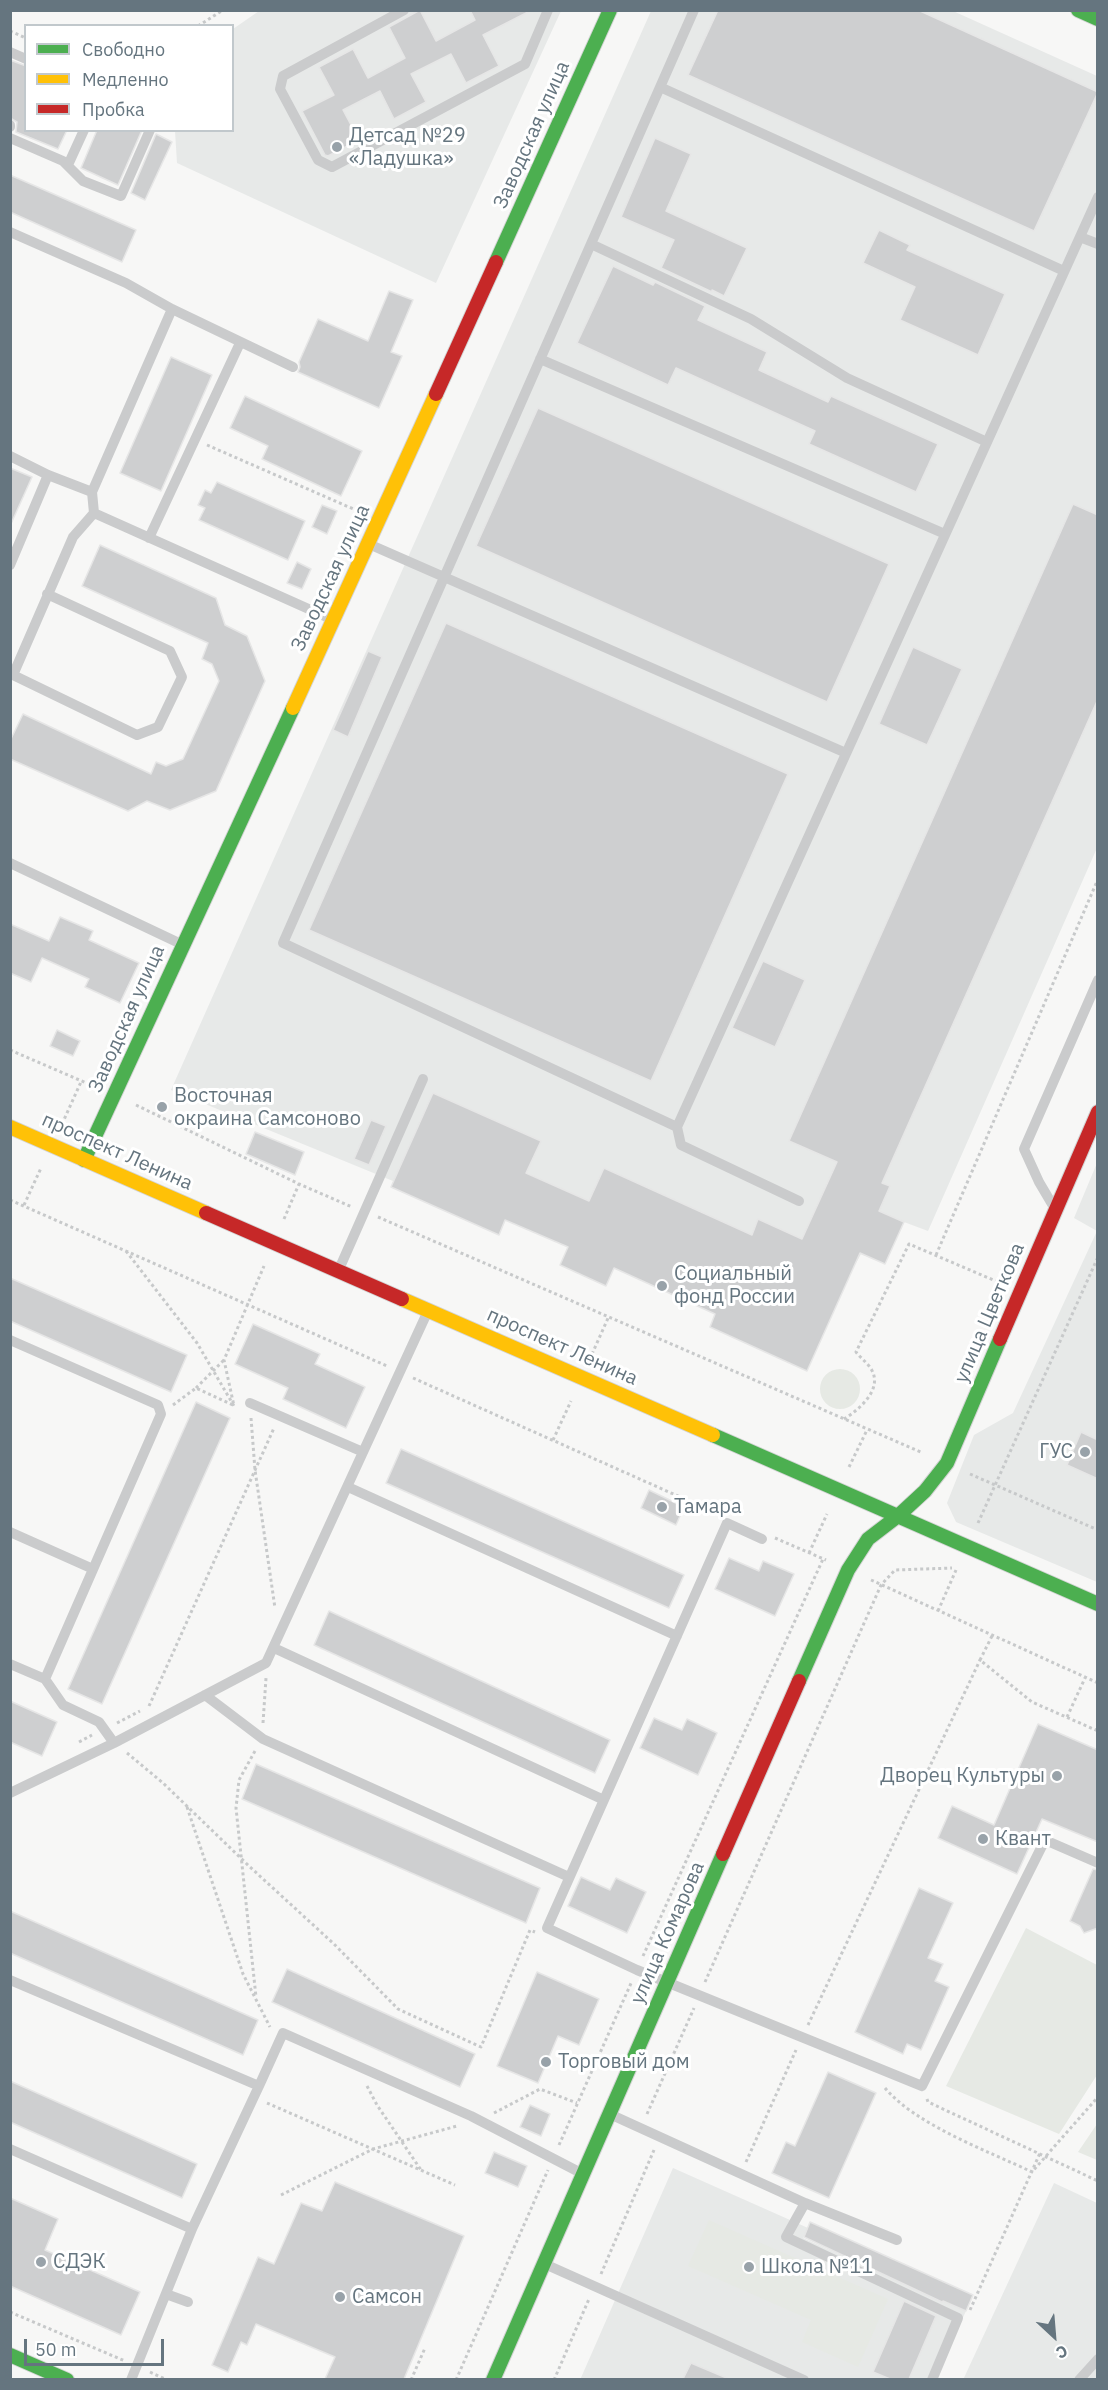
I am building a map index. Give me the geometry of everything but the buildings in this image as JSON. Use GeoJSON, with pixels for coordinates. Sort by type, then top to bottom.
{"type":"FeatureCollection","features":[{"type":"Feature","properties":{"kind":"street"},"geometry":{"type":"LineString","coordinates":[[1078,10],[1098,19]]}},
{"type":"Feature","properties":{"kind":"street","name":"Заводская улица"},"geometry":{"type":"LineString","coordinates":[[84,1160],[182,944],[334,620],[608,11]]}},
{"type":"Feature","properties":{"kind":"street","name":"улица Цветкова"},"geometry":{"type":"LineString","coordinates":[[898,1516],[925,1491],[946,1463],[1098,1112]]}},
{"type":"Feature","properties":{"kind":"street","name":"проспект Ленина"},"geometry":{"type":"LineString","coordinates":[[10,1127],[1098,1604]]}},
{"type":"Feature","properties":{"kind":"street","name":"улица Комарова"},"geometry":{"type":"LineString","coordinates":[[493,2379],[848,1570],[868,1539],[898,1516]]}},
{"type":"Feature","properties":{"kind":"street"},"geometry":{"type":"LineString","coordinates":[[10,2355],[67,2379]]}},
{"type":"Feature","properties":{"kind":"lane"},"geometry":{"type":"LineString","coordinates":[[404,10],[283,76],[280,89],[318,160],[332,167],[525,64],[548,10]]}},
{"type":"Feature","properties":{"kind":"lane"},"geometry":{"type":"LineString","coordinates":[[677,1127],[283,944],[694,10]]}},
{"type":"Feature","properties":{"kind":"lane"},"geometry":{"type":"LineString","coordinates":[[660,87],[1064,271]]}},
{"type":"Feature","properties":{"kind":"lane"},"geometry":{"type":"LineString","coordinates":[[68,165],[83,132]]}},
{"type":"Feature","properties":{"kind":"lane"},"geometry":{"type":"LineString","coordinates":[[10,138],[63,161],[83,181],[121,196],[149,132]]}},
{"type":"Feature","properties":{"kind":"lane"},"geometry":{"type":"LineString","coordinates":[[799,1201],[681,1145],[677,1127],[1098,197]]}},
{"type":"Feature","properties":{"kind":"lane"},"geometry":{"type":"LineString","coordinates":[[10,232],[126,283],[172,309],[293,367]]}},
{"type":"Feature","properties":{"kind":"lane"},"geometry":{"type":"LineString","coordinates":[[1080,237],[1098,244]]}},
{"type":"Feature","properties":{"kind":"lane"},"geometry":{"type":"LineString","coordinates":[[591,244],[751,319],[847,378],[987,442]]}},
{"type":"Feature","properties":{"kind":"lane"},"geometry":{"type":"LineString","coordinates":[[47,594],[170,651],[182,677],[158,727],[137,735],[12,678],[47,594],[73,537],[94,513],[92,492],[172,309]]}},
{"type":"Feature","properties":{"kind":"lane"},"geometry":{"type":"LineString","coordinates":[[149,537],[240,343]]}},
{"type":"Feature","properties":{"kind":"lane"},"geometry":{"type":"LineString","coordinates":[[540,359],[945,534]]}},
{"type":"Feature","properties":{"kind":"lane"},"geometry":{"type":"LineString","coordinates":[[10,456],[48,475],[92,492]]}},
{"type":"Feature","properties":{"kind":"lane"},"geometry":{"type":"LineString","coordinates":[[10,565],[48,475]]}},
{"type":"Feature","properties":{"kind":"lane"},"geometry":{"type":"LineString","coordinates":[[94,513],[334,620]]}},
{"type":"Feature","properties":{"kind":"lane"},"geometry":{"type":"LineString","coordinates":[[368,544],[846,753]]}},
{"type":"Feature","properties":{"kind":"lane"},"geometry":{"type":"LineString","coordinates":[[10,863],[182,944]]}},
{"type":"Feature","properties":{"kind":"lane"},"geometry":{"type":"LineString","coordinates":[[1056,1209],[1039,1182],[1024,1149],[1098,980]]}},
{"type":"Feature","properties":{"kind":"lane"},"geometry":{"type":"LineString","coordinates":[[338,1270],[423,1079]]}},
{"type":"Feature","properties":{"kind":"lane"},"geometry":{"type":"LineString","coordinates":[[10,1793],[114,1743],[266,1663],[428,1310]]}},
{"type":"Feature","properties":{"kind":"lane"},"geometry":{"type":"LineString","coordinates":[[10,1340],[158,1406],[162,1414],[45,1679]]}},
{"type":"Feature","properties":{"kind":"lane"},"geometry":{"type":"LineString","coordinates":[[250,1407],[279,1416],[363,1452]]}},
{"type":"Feature","properties":{"kind":"lane"},"geometry":{"type":"LineString","coordinates":[[348,1487],[677,1636]]}},
{"type":"Feature","properties":{"kind":"lane"},"geometry":{"type":"LineString","coordinates":[[762,1539],[727,1523],[547,1928],[699,1995],[800,2043],[922,2086],[1045,1840],[1098,1863]]}},
{"type":"Feature","properties":{"kind":"lane"},"geometry":{"type":"LineString","coordinates":[[10,1532],[93,1569]]}},
{"type":"Feature","properties":{"kind":"lane"},"geometry":{"type":"LineString","coordinates":[[274,1647],[604,1800]]}},
{"type":"Feature","properties":{"kind":"lane"},"geometry":{"type":"LineString","coordinates":[[10,1664],[45,1679],[63,1705],[99,1722],[114,1743]]}},
{"type":"Feature","properties":{"kind":"lane"},"geometry":{"type":"LineString","coordinates":[[205,1695],[262,1739],[569,1877]]}},
{"type":"Feature","properties":{"kind":"lane"},"geometry":{"type":"LineString","coordinates":[[10,1980],[258,2085]]}},
{"type":"Feature","properties":{"kind":"lane"},"geometry":{"type":"LineString","coordinates":[[131,2379],[192,2229],[283,2033],[480,2120],[583,2174]]}},
{"type":"Feature","properties":{"kind":"lane"},"geometry":{"type":"LineString","coordinates":[[611,2114],[805,2203],[897,2240]]}},
{"type":"Feature","properties":{"kind":"lane"},"geometry":{"type":"LineString","coordinates":[[10,2149],[192,2229]]}},
{"type":"Feature","properties":{"kind":"lane"},"geometry":{"type":"LineString","coordinates":[[805,2203],[786,2237],[958,2318],[932,2379]]}},
{"type":"Feature","properties":{"kind":"lane"},"geometry":{"type":"LineString","coordinates":[[543,2263],[804,2379]]}},
{"type":"Feature","properties":{"kind":"lane"},"geometry":{"type":"LineString","coordinates":[[166,2294],[188,2302]]}},
{"type":"Feature","properties":{"kind":"lane"},"geometry":{"type":"LineString","coordinates":[[1079,2379],[1098,2359]]}},
{"type":"Feature","properties":{"kind":"path"},"geometry":{"type":"LineString","coordinates":[[201,24],[222,10]]}},
{"type":"Feature","properties":{"kind":"path"},"geometry":{"type":"LineString","coordinates":[[10,31],[24,37]]}},
{"type":"Feature","properties":{"kind":"path"},"geometry":{"type":"LineString","coordinates":[[195,439],[368,516]]}},
{"type":"Feature","properties":{"kind":"path"},"geometry":{"type":"LineString","coordinates":[[936,1255],[1098,879]]}},
{"type":"Feature","properties":{"kind":"path"},"geometry":{"type":"LineString","coordinates":[[10,1050],[115,1095],[299,1184],[353,1207]]}},
{"type":"Feature","properties":{"kind":"path"},"geometry":{"type":"LineString","coordinates":[[162,1414],[196,1388],[224,1360],[299,1184]]}},
{"type":"Feature","properties":{"kind":"path"},"geometry":{"type":"LineString","coordinates":[[374,1216],[610,1316],[1098,1530]]}},
{"type":"Feature","properties":{"kind":"path"},"geometry":{"type":"LineString","coordinates":[[844,1419],[858,1410],[869,1398],[874,1383],[871,1368],[856,1352],[909,1244],[998,1282]]}},
{"type":"Feature","properties":{"kind":"path"},"geometry":{"type":"LineString","coordinates":[[125,1250],[197,1343],[234,1406]]}},
{"type":"Feature","properties":{"kind":"path"},"geometry":{"type":"LineString","coordinates":[[967,1546],[1098,1257]]}},
{"type":"Feature","properties":{"kind":"path"},"geometry":{"type":"LineString","coordinates":[[224,1360],[234,1406]]}},
{"type":"Feature","properties":{"kind":"path"},"geometry":{"type":"LineString","coordinates":[[196,1388],[234,1406],[250,1407],[255,1470],[279,1636]]}},
{"type":"Feature","properties":{"kind":"path"},"geometry":{"type":"LineString","coordinates":[[73,1745],[150,1706],[279,1416]]}},
{"type":"Feature","properties":{"kind":"path"},"geometry":{"type":"LineString","coordinates":[[809,1553],[1098,1683]]}},
{"type":"Feature","properties":{"kind":"path"},"geometry":{"type":"LineString","coordinates":[[641,2128],[881,1585],[896,1570],[957,1568],[938,1611]]}},
{"type":"Feature","properties":{"kind":"path"},"geometry":{"type":"LineString","coordinates":[[741,2174],[800,2043],[992,1636]]}},
{"type":"Feature","properties":{"kind":"path"},"geometry":{"type":"LineString","coordinates":[[980,1660],[1032,1702],[1098,1731]]}},
{"type":"Feature","properties":{"kind":"path"},"geometry":{"type":"LineString","coordinates":[[256,1999],[236,1808],[239,1780],[262,1739],[266,1663]]}},
{"type":"Feature","properties":{"kind":"path"},"geometry":{"type":"LineString","coordinates":[[1067,1717],[1085,1678]]}},
{"type":"Feature","properties":{"kind":"path"},"geometry":{"type":"LineString","coordinates":[[114,1743],[163,1783],[242,1860],[334,1944],[398,2009],[481,2047],[530,1930],[540,1935]]}},
{"type":"Feature","properties":{"kind":"path"},"geometry":{"type":"LineString","coordinates":[[186,1805],[243,1974],[279,2043]]}},
{"type":"Feature","properties":{"kind":"path"},"geometry":{"type":"LineString","coordinates":[[366,2082],[377,2105],[421,2170]]}},
{"type":"Feature","properties":{"kind":"path"},"geometry":{"type":"LineString","coordinates":[[883,2086],[892,2097],[927,2121],[1032,2172]]}},
{"type":"Feature","properties":{"kind":"path"},"geometry":{"type":"LineString","coordinates":[[922,2086],[928,2103],[1098,2181]]}},
{"type":"Feature","properties":{"kind":"path"},"geometry":{"type":"LineString","coordinates":[[281,2195],[373,2149],[480,2120],[540,2090],[577,2103]]}},
{"type":"Feature","properties":{"kind":"path"},"geometry":{"type":"LineString","coordinates":[[253,2097],[455,2185]]}},
{"type":"Feature","properties":{"kind":"path"},"geometry":{"type":"LineString","coordinates":[[1032,2172],[1098,2097]]}},
{"type":"Feature","properties":{"kind":"path"},"geometry":{"type":"LineString","coordinates":[[554,2379],[660,2137]]}},
{"type":"Feature","properties":{"kind":"path"},"geometry":{"type":"LineString","coordinates":[[968,2314],[1041,2153]]}},
{"type":"Feature","properties":{"kind":"path"},"geometry":{"type":"LineString","coordinates":[[10,2312],[167,2379]]}},
{"type":"Feature","properties":{"kind":"path"},"geometry":{"type":"LineString","coordinates":[[411,2379],[424,2348]]}},
{"type":"Feature","properties":{"kind":"shaded area","name":"Детсад №29 «Ладушка»"},"geometry":{"type":"Polygon","coordinates":[[[259,11],[561,11],[436,283],[177,163],[175,132],[234,132],[234,28],[259,11]]]}},
{"type":"Feature","properties":{"kind":"shaded area"},"geometry":{"type":"Polygon","coordinates":[[[651,11],[953,11],[1097,76],[1097,848],[928,1231],[904,1222],[885,1264],[861,1254],[856,1263],[810,1243],[761,1350],[710,1327],[715,1314],[614,1268],[606,1286],[560,1265],[589,1201],[527,1173],[499,1235],[391,1187],[393,1181],[171,1090],[651,11]]]}},
{"type":"Feature","properties":{"kind":"shaded area"},"geometry":{"type":"Polygon","coordinates":[[[1097,1163],[1098,1231],[1074,1218],[1097,1163]]]}},
{"type":"Feature","properties":{"kind":"shaded area"},"geometry":{"type":"Polygon","coordinates":[[[1097,1231],[1097,1582],[956,1522],[947,1503],[974,1435],[1013,1413],[1097,1231]]]}},
{"type":"Feature","properties":{"kind":"shaded area"},"geometry":{"type":"Polygon","coordinates":[[[840,1369],[848,1370],[854,1375],[859,1381],[859,1397],[854,1403],[848,1408],[840,1409],[832,1408],[826,1403],[821,1397],[820,1389],[821,1381],[826,1375],[832,1370],[840,1369]]]}},
{"type":"Feature","properties":{"kind":"shaded area"},"geometry":{"type":"Polygon","coordinates":[[[1026,1928],[1097,1965],[1097,2075],[1059,2134],[946,2086],[1026,1928]]]}},
{"type":"Feature","properties":{"kind":"shaded area"},"geometry":{"type":"Polygon","coordinates":[[[1097,2124],[1097,2160],[1078,2152],[1097,2124]]]}},
{"type":"Feature","properties":{"kind":"shaded area","name":"Школа №11"},"geometry":{"type":"Polygon","coordinates":[[[673,2168],[808,2228],[803,2238],[966,2311],[934,2379],[580,2380],[673,2168]]]}},
{"type":"Feature","properties":{"kind":"shaded area"},"geometry":{"type":"Polygon","coordinates":[[[1054,2183],[1097,2203],[1097,2379],[963,2380],[1054,2183]]]}},
{"type":"Feature","properties":{"kind":"shaded area"},"geometry":{"type":"Polygon","coordinates":[[[709,2220],[888,2299],[858,2367],[802,2342],[811,2320],[688,2266],[709,2220]]]}},
{"type":"Feature","properties":{"kind":"traffic: fast"},"geometry":{"type":"LineString","coordinates":[[496,262],[610,10]]}},
{"type":"Feature","properties":{"kind":"traffic: fast"},"geometry":{"type":"LineString","coordinates":[[1078,10],[1098,19]]}},
{"type":"Feature","properties":{"kind":"traffic: fast"},"geometry":{"type":"LineString","coordinates":[[84,1160],[293,708]]}},
{"type":"Feature","properties":{"kind":"traffic: fast"},"geometry":{"type":"LineString","coordinates":[[799,1681],[848,1570],[868,1539],[925,1491],[947,1463],[1000,1339]]}},
{"type":"Feature","properties":{"kind":"traffic: fast"},"geometry":{"type":"LineString","coordinates":[[713,1435],[1098,1604]]}},
{"type":"Feature","properties":{"kind":"traffic: fast"},"geometry":{"type":"LineString","coordinates":[[493,2380],[723,1854]]}},
{"type":"Feature","properties":{"kind":"traffic: fast"},"geometry":{"type":"LineString","coordinates":[[10,2355],[67,2380]]}},
{"type":"Feature","properties":{"kind":"traffic: slow"},"geometry":{"type":"LineString","coordinates":[[293,708],[436,394]]}},
{"type":"Feature","properties":{"kind":"traffic: slow"},"geometry":{"type":"LineString","coordinates":[[10,1127],[206,1213]]}},
{"type":"Feature","properties":{"kind":"traffic: slow"},"geometry":{"type":"LineString","coordinates":[[402,1299],[713,1435]]}},
{"type":"Feature","properties":{"kind":"traffic: jam"},"geometry":{"type":"LineString","coordinates":[[436,394],[496,262]]}},
{"type":"Feature","properties":{"kind":"traffic: jam"},"geometry":{"type":"LineString","coordinates":[[1000,1339],[1098,1112]]}},
{"type":"Feature","properties":{"kind":"traffic: jam"},"geometry":{"type":"LineString","coordinates":[[206,1213],[402,1299]]}},
{"type":"Feature","properties":{"kind":"traffic: jam"},"geometry":{"type":"LineString","coordinates":[[723,1854],[799,1681]]}},
{"type":"Feature","properties":{"kind":"place","name":"Детсад №29 «Ладушка»"},"geometry":{"type":"Point","coordinates":[337,147]}},
{"type":"Feature","properties":{"kind":"place","name":"Восточная окраина Самсоново"},"geometry":{"type":"Point","coordinates":[162,1107]}},
{"type":"Feature","properties":{"kind":"place","name":"Социальный фонд России"},"geometry":{"type":"Point","coordinates":[662,1286]}},
{"type":"Feature","properties":{"kind":"place","name":"ГУС"},"geometry":{"type":"Point","coordinates":[1085,1452]}},
{"type":"Feature","properties":{"kind":"place","name":"Тамара"},"geometry":{"type":"Point","coordinates":[662,1507]}},
{"type":"Feature","properties":{"kind":"place","name":"Дворец Культуры"},"geometry":{"type":"Point","coordinates":[1057,1776]}},
{"type":"Feature","properties":{"kind":"place","name":"Квант"},"geometry":{"type":"Point","coordinates":[983,1839]}},
{"type":"Feature","properties":{"kind":"place","name":"Торговый дом"},"geometry":{"type":"Point","coordinates":[546,2062]}},
{"type":"Feature","properties":{"kind":"place","name":"СДЭК"},"geometry":{"type":"Point","coordinates":[41,2262]}},
{"type":"Feature","properties":{"kind":"place","name":"Школа №11"},"geometry":{"type":"Point","coordinates":[749,2267]}},
{"type":"Feature","properties":{"kind":"place","name":"Самсон"},"geometry":{"type":"Point","coordinates":[340,2297]}}]}
